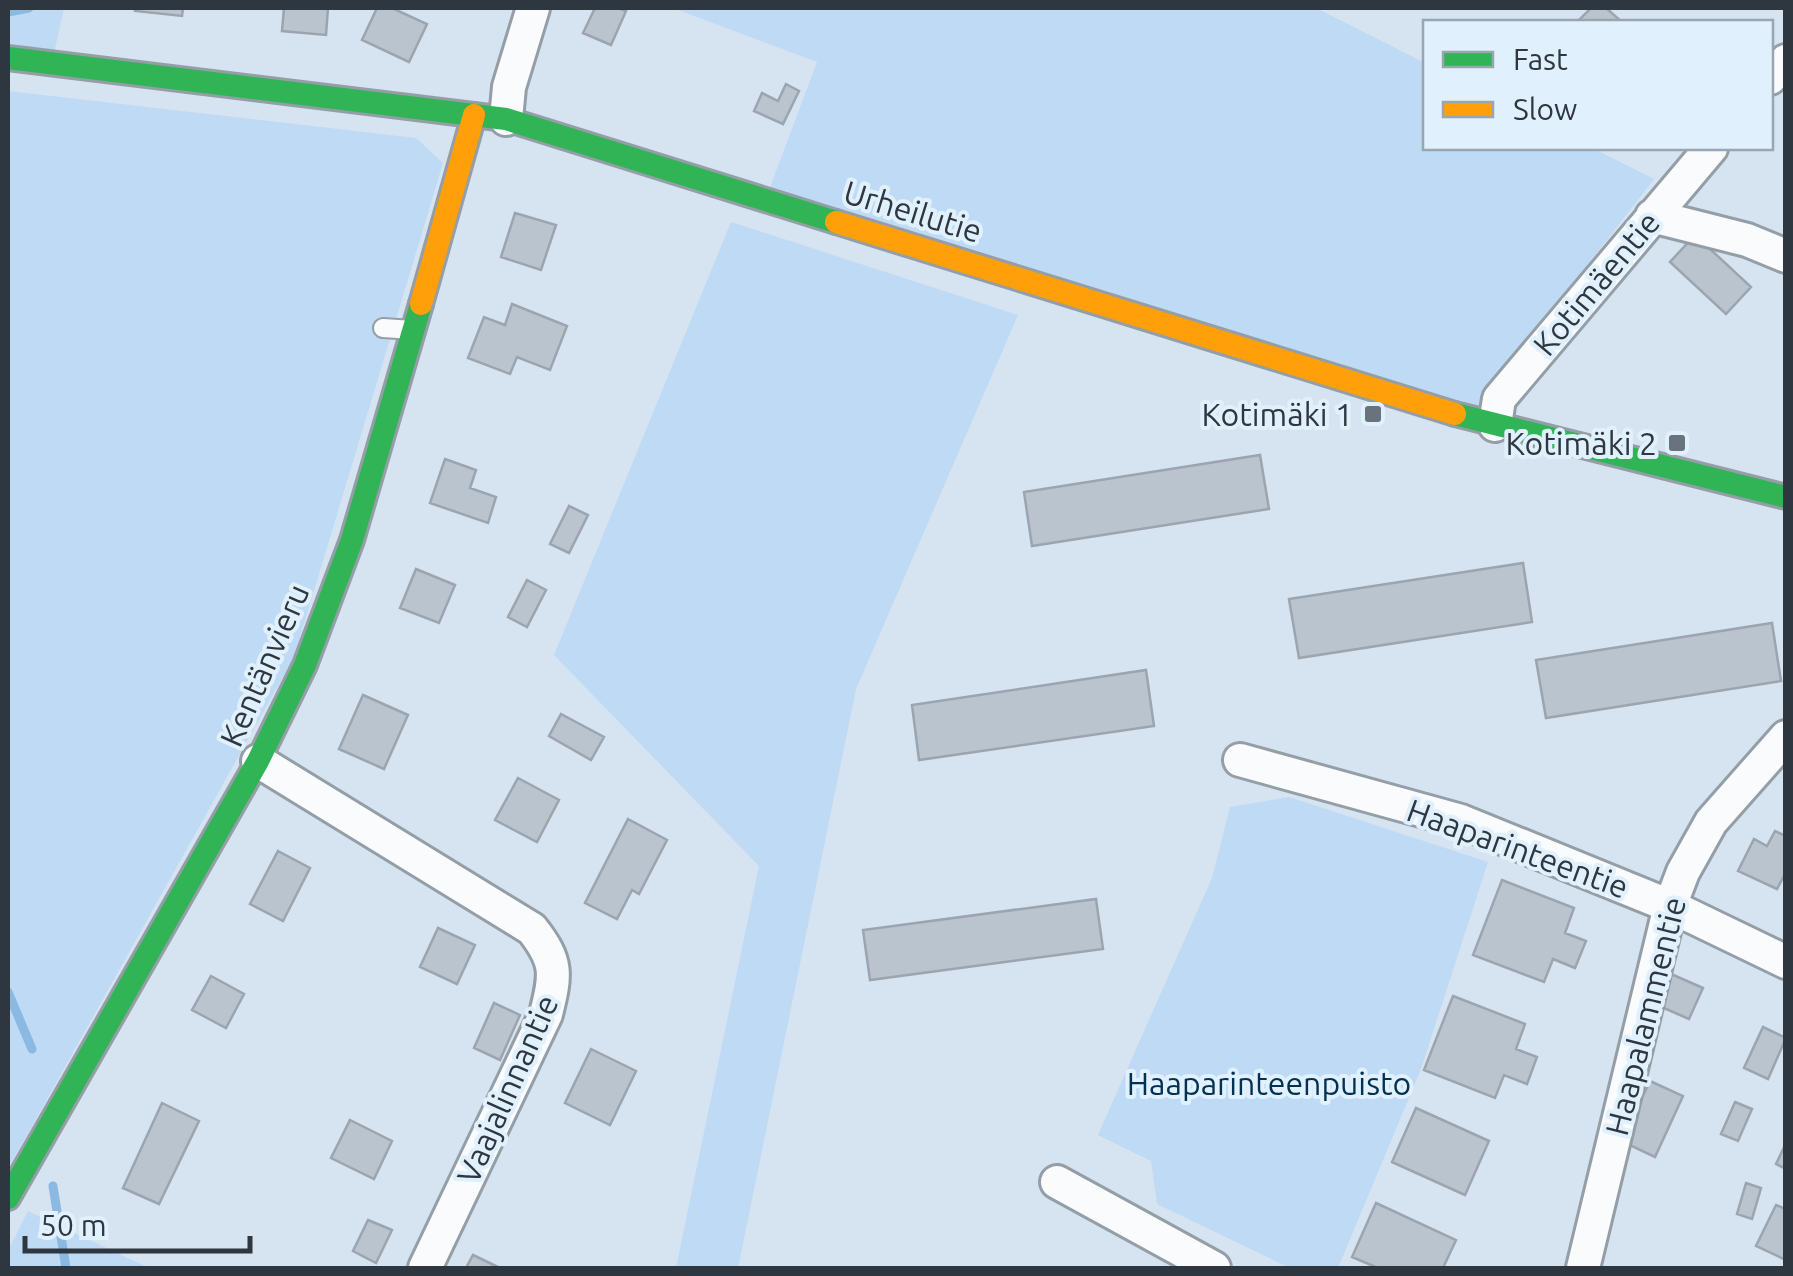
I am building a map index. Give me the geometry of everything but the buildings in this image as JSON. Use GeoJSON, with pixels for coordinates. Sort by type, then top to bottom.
{"type":"FeatureCollection","features":[{"type":"Feature","properties":{"kind":"street"},"geometry":{"type":"LineString","coordinates":[[490,117],[509,87],[533,8]]}},
{"type":"Feature","properties":{"kind":"street","name":"Urheilutie"},"geometry":{"type":"LineString","coordinates":[[8,58],[490,117],[1363,387],[1495,425],[1786,498]]}},
{"type":"Feature","properties":{"kind":"street","name":"Kentänvieru"},"geometry":{"type":"LineString","coordinates":[[8,1198],[258,761],[305,665],[352,540],[466,153],[490,117]]}},
{"type":"Feature","properties":{"kind":"street","name":"Kotimäentie"},"geometry":{"type":"LineString","coordinates":[[1495,425],[1499,398],[1709,150]]}},
{"type":"Feature","properties":{"kind":"street"},"geometry":{"type":"LineString","coordinates":[[1652,216],[1747,240],[1786,256]]}},
{"type":"Feature","properties":{"kind":"street","name":"Haapalammentie"},"geometry":{"type":"LineString","coordinates":[[1583,1268],[1670,906],[1710,822],[1786,737]]}},
{"type":"Feature","properties":{"kind":"street","name":"Haaparinteentie"},"geometry":{"type":"LineString","coordinates":[[1240,760],[1461,821],[1670,906],[1786,962]]}},
{"type":"Feature","properties":{"kind":"street","name":"Vaajalinnantie"},"geometry":{"type":"LineString","coordinates":[[258,761],[532,929],[550,953],[555,980],[546,1014],[425,1268]]}},
{"type":"Feature","properties":{"kind":"street"},"geometry":{"type":"LineString","coordinates":[[1057,1182],[1214,1268]]}},
{"type":"Feature","properties":{"kind":"lane"},"geometry":{"type":"LineString","coordinates":[[383,328],[414,330]]}},
{"type":"Feature","properties":{"kind":"green space"},"geometry":{"type":"Polygon","coordinates":[[[8,8],[64,8],[54,53],[8,43],[8,8]]]}},
{"type":"Feature","properties":{"kind":"green space"},"geometry":{"type":"Polygon","coordinates":[[[673,8],[1316,8],[1423,62],[1423,150],[1596,150],[1654,179],[1472,414],[769,190],[817,62],[673,8]]]}},
{"type":"Feature","properties":{"kind":"green space"},"geometry":{"type":"Polygon","coordinates":[[[8,91],[416,138],[443,163],[294,657],[8,1169],[8,91]]]}},
{"type":"Feature","properties":{"kind":"green space"},"geometry":{"type":"Polygon","coordinates":[[[731,222],[1018,315],[856,689],[738,1268],[676,1268],[759,866],[554,655],[731,222]]]}},
{"type":"Feature","properties":{"kind":"green space","name":"Haaparinteenpuisto"},"geometry":{"type":"Polygon","coordinates":[[[1289,797],[1488,862],[1421,1069],[1338,1268],[1290,1268],[1157,1204],[1151,1161],[1098,1135],[1212,878],[1230,807],[1289,797]]]}},
{"type":"Feature","properties":{"kind":"green space"},"geometry":{"type":"Polygon","coordinates":[[[28,1211],[149,1268],[8,1268],[8,1251],[28,1211]]]}},
{"type":"Feature","properties":{"kind":"waterway"},"geometry":{"type":"LineString","coordinates":[[8,12],[29,8]]}},
{"type":"Feature","properties":{"kind":"waterway"},"geometry":{"type":"LineString","coordinates":[[8,992],[32,1049]]}},
{"type":"Feature","properties":{"kind":"waterway"},"geometry":{"type":"LineString","coordinates":[[53,1186],[66,1268]]}},
{"type":"Feature","properties":{"kind":"traffic: fast"},"geometry":{"type":"LineString","coordinates":[[8,58],[506,119],[836,222]]}},
{"type":"Feature","properties":{"kind":"traffic: fast"},"geometry":{"type":"LineString","coordinates":[[8,1198],[258,761],[305,665],[352,540],[421,304]]}},
{"type":"Feature","properties":{"kind":"traffic: fast"},"geometry":{"type":"LineString","coordinates":[[1455,414],[1786,497]]}},
{"type":"Feature","properties":{"kind":"traffic: slow"},"geometry":{"type":"LineString","coordinates":[[421,304],[474,115]]}},
{"type":"Feature","properties":{"kind":"traffic: slow"},"geometry":{"type":"LineString","coordinates":[[836,222],[1455,414]]}},
{"type":"Feature","properties":{"kind":"place","name":"Kotimäki 1"},"geometry":{"type":"Point","coordinates":[1373,414]}},
{"type":"Feature","properties":{"kind":"place","name":"Kotimäki 2"},"geometry":{"type":"Point","coordinates":[1677,443]}}]}
